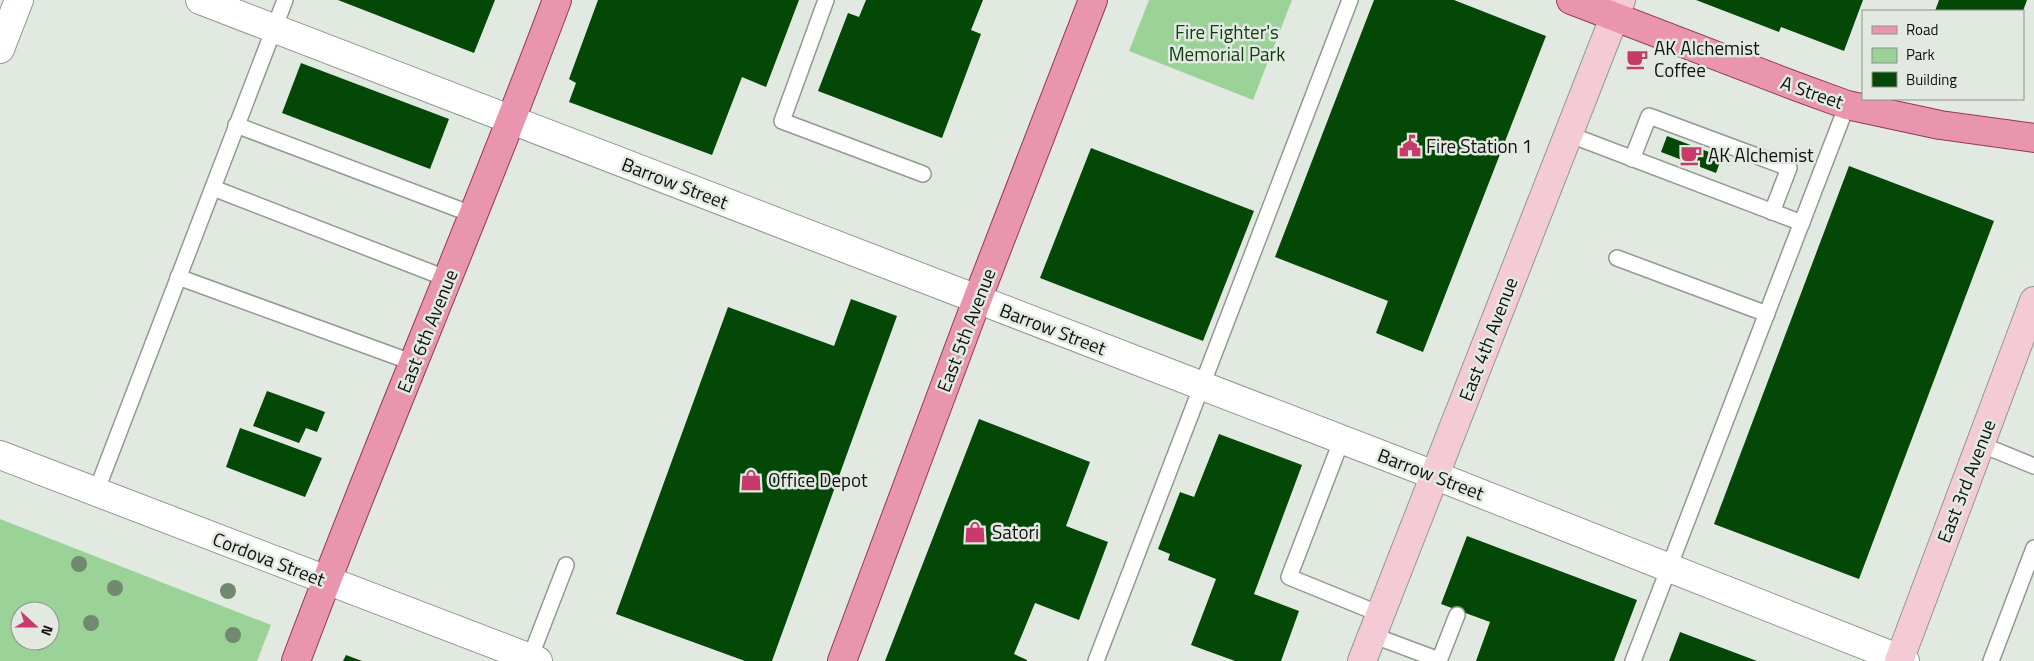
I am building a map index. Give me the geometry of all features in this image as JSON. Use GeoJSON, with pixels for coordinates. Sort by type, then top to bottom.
{"type":"FeatureCollection","features":[{"type":"Feature","properties":{"kind":"main road","name":"East 6th Avenue"},"geometry":{"type":"LineString","coordinates":[[296,661],[326,580],[512,120],[557,0]]}},
{"type":"Feature","properties":{"kind":"main road","name":"East 5th Avenue"},"geometry":{"type":"LineString","coordinates":[[842,661],[977,300],[1093,0]]}},
{"type":"Feature","properties":{"kind":"main road","name":"A Street"},"geometry":{"type":"LineString","coordinates":[[1571,0],[1617,8],[1848,105],[1940,125],[2034,138]]}},
{"type":"Feature","properties":{"kind":"main road","name":"East 4th Avenue"},"geometry":{"type":"LineString","coordinates":[[1362,661],[1617,8]]}},
{"type":"Feature","properties":{"kind":"main road","name":"East 3rd Avenue"},"geometry":{"type":"LineString","coordinates":[[1901,660],[2034,301]]}},
{"type":"Feature","properties":{"kind":"street"},"geometry":{"type":"LineString","coordinates":[[0,49],[19,0]]}},
{"type":"Feature","properties":{"kind":"street","name":"Barrow Street"},"geometry":{"type":"LineString","coordinates":[[200,0],[1342,439],[1901,660]]}},
{"type":"Feature","properties":{"kind":"street","name":"Cordova Street"},"geometry":{"type":"LineString","coordinates":[[0,455],[534,659]]}},
{"type":"Feature","properties":{"kind":"lane"},"geometry":{"type":"LineString","coordinates":[[96,492],[284,0]]}},
{"type":"Feature","properties":{"kind":"lane"},"geometry":{"type":"LineString","coordinates":[[826,0],[782,121],[923,174]]}},
{"type":"Feature","properties":{"kind":"lane"},"geometry":{"type":"LineString","coordinates":[[1096,661],[1350,0]]}},
{"type":"Feature","properties":{"kind":"lane"},"geometry":{"type":"LineString","coordinates":[[1633,661],[1848,105]]}},
{"type":"Feature","properties":{"kind":"lane"},"geometry":{"type":"LineString","coordinates":[[1632,159],[1649,116],[1789,168],[1772,212]]}},
{"type":"Feature","properties":{"kind":"lane"},"geometry":{"type":"LineString","coordinates":[[236,125],[474,215]]}},
{"type":"Feature","properties":{"kind":"lane"},"geometry":{"type":"LineString","coordinates":[[1568,134],[1802,223]]}},
{"type":"Feature","properties":{"kind":"lane"},"geometry":{"type":"LineString","coordinates":[[212,188],[448,278]]}},
{"type":"Feature","properties":{"kind":"lane"},"geometry":{"type":"LineString","coordinates":[[1617,258],[1767,314]]}},
{"type":"Feature","properties":{"kind":"lane"},"geometry":{"type":"LineString","coordinates":[[178,277],[414,363]]}},
{"type":"Feature","properties":{"kind":"lane"},"geometry":{"type":"LineString","coordinates":[[1342,439],[1289,577],[1376,624],[1439,661],[1456,615]]}},
{"type":"Feature","properties":{"kind":"lane"},"geometry":{"type":"LineString","coordinates":[[1980,444],[2034,466]]}},
{"type":"Feature","properties":{"kind":"lane"},"geometry":{"type":"LineString","coordinates":[[1991,661],[2034,548]]}},
{"type":"Feature","properties":{"kind":"lane"},"geometry":{"type":"LineString","coordinates":[[534,659],[566,565]]}},
{"type":"Feature","properties":{"kind":"green space","name":"Fire Fighter's Memorial Park"},"geometry":{"type":"Polygon","coordinates":[[[1149,0],[1292,0],[1253,100],[1129,51],[1149,0]]]}},
{"type":"Feature","properties":{"kind":"green space"},"geometry":{"type":"Polygon","coordinates":[[[0,519],[271,625],[257,661],[0,661],[0,519]]]}},
{"type":"Feature","properties":{"kind":"building"},"geometry":{"type":"Polygon","coordinates":[[[338,0],[495,0],[474,53],[338,0]]]}},
{"type":"Feature","properties":{"kind":"building"},"geometry":{"type":"Polygon","coordinates":[[[598,0],[799,0],[766,87],[742,77],[712,155],[569,102],[576,83],[569,79],[598,0]]]}},
{"type":"Feature","properties":{"kind":"building"},"geometry":{"type":"Polygon","coordinates":[[[866,0],[983,0],[971,30],[981,34],[942,138],[818,91],[848,13],[859,17],[866,0]]]}},
{"type":"Feature","properties":{"kind":"building","name":"Fire Station 1"},"geometry":{"type":"Polygon","coordinates":[[[1374,0],[1454,0],[1546,36],[1423,352],[1376,333],[1388,301],[1275,257],[1374,0]]]}},
{"type":"Feature","properties":{"kind":"building"},"geometry":{"type":"Polygon","coordinates":[[[1696,0],[1863,0],[1844,51],[1781,27],[1779,32],[1696,0]]]}},
{"type":"Feature","properties":{"kind":"building"},"geometry":{"type":"Polygon","coordinates":[[[1939,0],[2027,0],[2023,10],[1935,10],[1939,0]]]}},
{"type":"Feature","properties":{"kind":"building"},"geometry":{"type":"Polygon","coordinates":[[[301,63],[449,119],[430,169],[282,113],[301,63]]]}},
{"type":"Feature","properties":{"kind":"building","name":"AK Alchemist"},"geometry":{"type":"Polygon","coordinates":[[[1667,136],[1722,157],[1716,173],[1661,152],[1667,136]]]}},
{"type":"Feature","properties":{"kind":"building"},"geometry":{"type":"Polygon","coordinates":[[[1091,148],[1254,211],[1203,341],[1040,278],[1091,148]]]}},
{"type":"Feature","properties":{"kind":"building"},"geometry":{"type":"Polygon","coordinates":[[[1849,166],[1994,221],[1859,579],[1714,524],[1849,166]]]}},
{"type":"Feature","properties":{"kind":"building","name":"Office Depot"},"geometry":{"type":"Polygon","coordinates":[[[851,299],[897,316],[772,661],[745,661],[616,614],[728,307],[834,346],[851,299]]]}},
{"type":"Feature","properties":{"kind":"building"},"geometry":{"type":"Polygon","coordinates":[[[267,391],[325,412],[317,432],[306,428],[299,443],[253,426],[267,391]]]}},
{"type":"Feature","properties":{"kind":"building"},"geometry":{"type":"Polygon","coordinates":[[[979,419],[1090,462],[1066,526],[1108,542],[1079,620],[1035,603],[1014,654],[1027,661],[885,661],[979,419]]]}},
{"type":"Feature","properties":{"kind":"building"},"geometry":{"type":"Polygon","coordinates":[[[240,428],[322,458],[305,497],[226,467],[240,428]]]}},
{"type":"Feature","properties":{"kind":"building"},"geometry":{"type":"Polygon","coordinates":[[[1219,434],[1302,465],[1254,594],[1299,611],[1281,661],[1235,661],[1191,645],[1216,579],[1168,560],[1170,554],[1158,549],[1180,492],[1194,497],[1219,434]]]}},
{"type":"Feature","properties":{"kind":"building"},"geometry":{"type":"Polygon","coordinates":[[[1467,536],[1637,600],[1614,661],[1476,661],[1490,622],[1441,604],[1467,536]]]}},
{"type":"Feature","properties":{"kind":"building"},"geometry":{"type":"Polygon","coordinates":[[[1680,632],[1757,661],[1669,661],[1680,632]]]}},
{"type":"Feature","properties":{"kind":"building"},"geometry":{"type":"Polygon","coordinates":[[[346,655],[362,661],[343,661],[346,655]]]}},
{"type":"Feature","properties":{"kind":"place","name":"AK Alchemist Coffee"},"geometry":{"type":"Point","coordinates":[1637,59]}},
{"type":"Feature","properties":{"kind":"place","name":"Fire Station 1"},"geometry":{"type":"Point","coordinates":[1410,146]}},
{"type":"Feature","properties":{"kind":"place","name":"AK Alchemist"},"geometry":{"type":"Point","coordinates":[1691,155]}},
{"type":"Feature","properties":{"kind":"place","name":"Office Depot"},"geometry":{"type":"Point","coordinates":[751,480]}},
{"type":"Feature","properties":{"kind":"place","name":"Satori"},"geometry":{"type":"Point","coordinates":[975,532]}}]}
